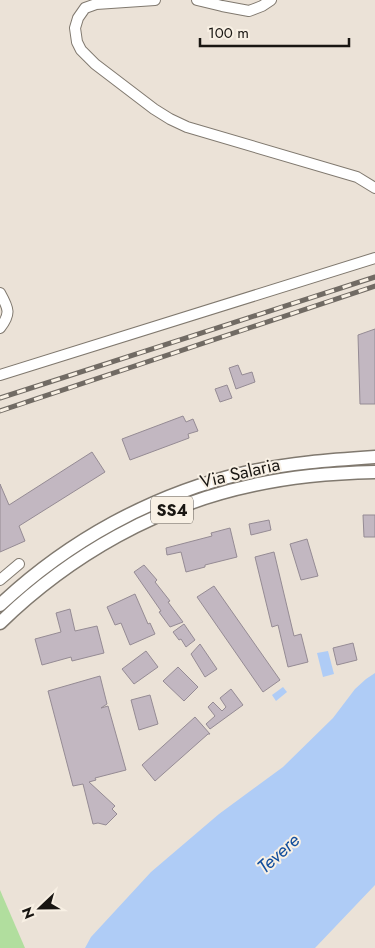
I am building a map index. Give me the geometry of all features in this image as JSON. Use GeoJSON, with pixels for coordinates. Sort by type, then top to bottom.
{"type":"FeatureCollection","features":[{"type":"Feature","properties":{"kind":"main road","name":"Via Salaria"},"geometry":{"type":"LineString","coordinates":[[0,605],[57,557],[132,513],[183,491],[220,479],[269,468],[316,461],[375,457]]}},
{"type":"Feature","properties":{"kind":"main road","name":"Via Salaria"},"geometry":{"type":"LineString","coordinates":[[0,623],[40,587],[84,556],[136,526],[175,509],[218,494],[265,483],[317,475],[375,472]]}},
{"type":"Feature","properties":{"kind":"street"},"geometry":{"type":"LineString","coordinates":[[154,0],[96,4],[84,8],[75,28],[77,42],[81,50],[95,64],[154,109],[179,123],[357,177],[375,188]]}},
{"type":"Feature","properties":{"kind":"street"},"geometry":{"type":"LineString","coordinates":[[197,0],[249,11],[271,0]]}},
{"type":"Feature","properties":{"kind":"street"},"geometry":{"type":"LineString","coordinates":[[0,375],[375,258]]}},
{"type":"Feature","properties":{"kind":"street"},"geometry":{"type":"LineString","coordinates":[[0,293],[8,313],[7,319],[0,328]]}},
{"type":"Feature","properties":{"kind":"street"},"geometry":{"type":"LineString","coordinates":[[0,580],[19,564]]}},
{"type":"Feature","properties":{"kind":"green space"},"geometry":{"type":"Polygon","coordinates":[[[0,890],[25,948],[0,948],[0,890]]]}},
{"type":"Feature","properties":{"kind":"water"},"geometry":{"type":"Polygon","coordinates":[[[328,651],[334,674],[323,677],[317,653],[328,651]]]}},
{"type":"Feature","properties":{"kind":"water","name":"Tevere"},"geometry":{"type":"Polygon","coordinates":[[[375,673],[375,885],[315,948],[85,948],[91,937],[151,872],[219,814],[283,767],[333,718],[355,689],[375,673]]]}},
{"type":"Feature","properties":{"kind":"water"},"geometry":{"type":"Polygon","coordinates":[[[283,687],[287,692],[276,701],[272,695],[283,687]]]}},
{"type":"Feature","properties":{"kind":"building"},"geometry":{"type":"Polygon","coordinates":[[[375,329],[375,404],[360,404],[358,335],[375,329]]]}},
{"type":"Feature","properties":{"kind":"building"},"geometry":{"type":"Polygon","coordinates":[[[238,365],[242,375],[252,372],[255,382],[236,389],[229,368],[238,365]]]}},
{"type":"Feature","properties":{"kind":"building"},"geometry":{"type":"Polygon","coordinates":[[[227,385],[232,398],[220,402],[215,389],[227,385]]]}},
{"type":"Feature","properties":{"kind":"building"},"geometry":{"type":"Polygon","coordinates":[[[183,416],[186,422],[193,419],[198,431],[188,434],[189,438],[130,460],[122,439],[183,416]]]}},
{"type":"Feature","properties":{"kind":"building"},"geometry":{"type":"Polygon","coordinates":[[[92,452],[105,472],[19,526],[25,541],[0,552],[0,484],[9,505],[92,452]]]}},
{"type":"Feature","properties":{"kind":"building"},"geometry":{"type":"Polygon","coordinates":[[[363,515],[375,515],[375,537],[364,537],[363,515]]]}},
{"type":"Feature","properties":{"kind":"building"},"geometry":{"type":"Polygon","coordinates":[[[269,520],[271,530],[251,535],[249,524],[269,520]]]}},
{"type":"Feature","properties":{"kind":"building"},"geometry":{"type":"Polygon","coordinates":[[[230,528],[237,557],[186,572],[181,552],[167,555],[166,548],[212,536],[211,533],[230,528]]]}},
{"type":"Feature","properties":{"kind":"building"},"geometry":{"type":"Polygon","coordinates":[[[307,539],[318,576],[301,580],[290,544],[307,539]]]}},
{"type":"Feature","properties":{"kind":"building"},"geometry":{"type":"Polygon","coordinates":[[[274,552],[294,636],[301,634],[308,662],[288,667],[278,625],[272,627],[255,557],[274,552]]]}},
{"type":"Feature","properties":{"kind":"building"},"geometry":{"type":"Polygon","coordinates":[[[144,565],[157,580],[155,582],[183,622],[170,627],[159,612],[161,611],[134,572],[144,565]]]}},
{"type":"Feature","properties":{"kind":"building"},"geometry":{"type":"Polygon","coordinates":[[[214,586],[280,680],[263,692],[197,597],[214,586]]]}},
{"type":"Feature","properties":{"kind":"building"},"geometry":{"type":"Polygon","coordinates":[[[135,594],[148,624],[150,623],[155,634],[130,645],[121,623],[115,625],[107,607],[135,594]]]}},
{"type":"Feature","properties":{"kind":"building"},"geometry":{"type":"Polygon","coordinates":[[[70,609],[75,631],[97,626],[104,653],[72,661],[71,657],[42,665],[35,639],[61,632],[56,613],[70,609]]]}},
{"type":"Feature","properties":{"kind":"building"},"geometry":{"type":"Polygon","coordinates":[[[184,624],[195,640],[186,647],[173,632],[184,624]]]}},
{"type":"Feature","properties":{"kind":"building"},"geometry":{"type":"Polygon","coordinates":[[[353,643],[357,660],[337,665],[333,648],[353,643]]]}},
{"type":"Feature","properties":{"kind":"building"},"geometry":{"type":"Polygon","coordinates":[[[200,644],[217,669],[205,677],[191,654],[200,644]]]}},
{"type":"Feature","properties":{"kind":"building"},"geometry":{"type":"Polygon","coordinates":[[[146,651],[158,667],[134,684],[122,669],[146,651]]]}},
{"type":"Feature","properties":{"kind":"building"},"geometry":{"type":"Polygon","coordinates":[[[178,667],[198,687],[184,701],[163,681],[178,667]]]}},
{"type":"Feature","properties":{"kind":"building"},"geometry":{"type":"Polygon","coordinates":[[[100,676],[107,704],[101,708],[108,706],[126,770],[95,778],[96,780],[89,782],[115,806],[112,809],[117,814],[106,825],[93,824],[83,784],[73,786],[48,691],[100,676]]]}},
{"type":"Feature","properties":{"kind":"building"},"geometry":{"type":"Polygon","coordinates":[[[231,689],[243,705],[210,729],[206,724],[215,716],[208,707],[213,702],[222,711],[226,707],[220,698],[231,689]]]}},
{"type":"Feature","properties":{"kind":"building"},"geometry":{"type":"Polygon","coordinates":[[[150,695],[158,724],[139,730],[131,700],[150,695]]]}},
{"type":"Feature","properties":{"kind":"building"},"geometry":{"type":"Polygon","coordinates":[[[195,717],[210,734],[155,781],[142,765],[195,717]]]}},
{"type":"Feature","properties":{"kind":"railway"},"geometry":{"type":"LineString","coordinates":[[0,398],[375,277]]}},
{"type":"Feature","properties":{"kind":"railway"},"geometry":{"type":"LineString","coordinates":[[0,411],[375,286]]}}]}
